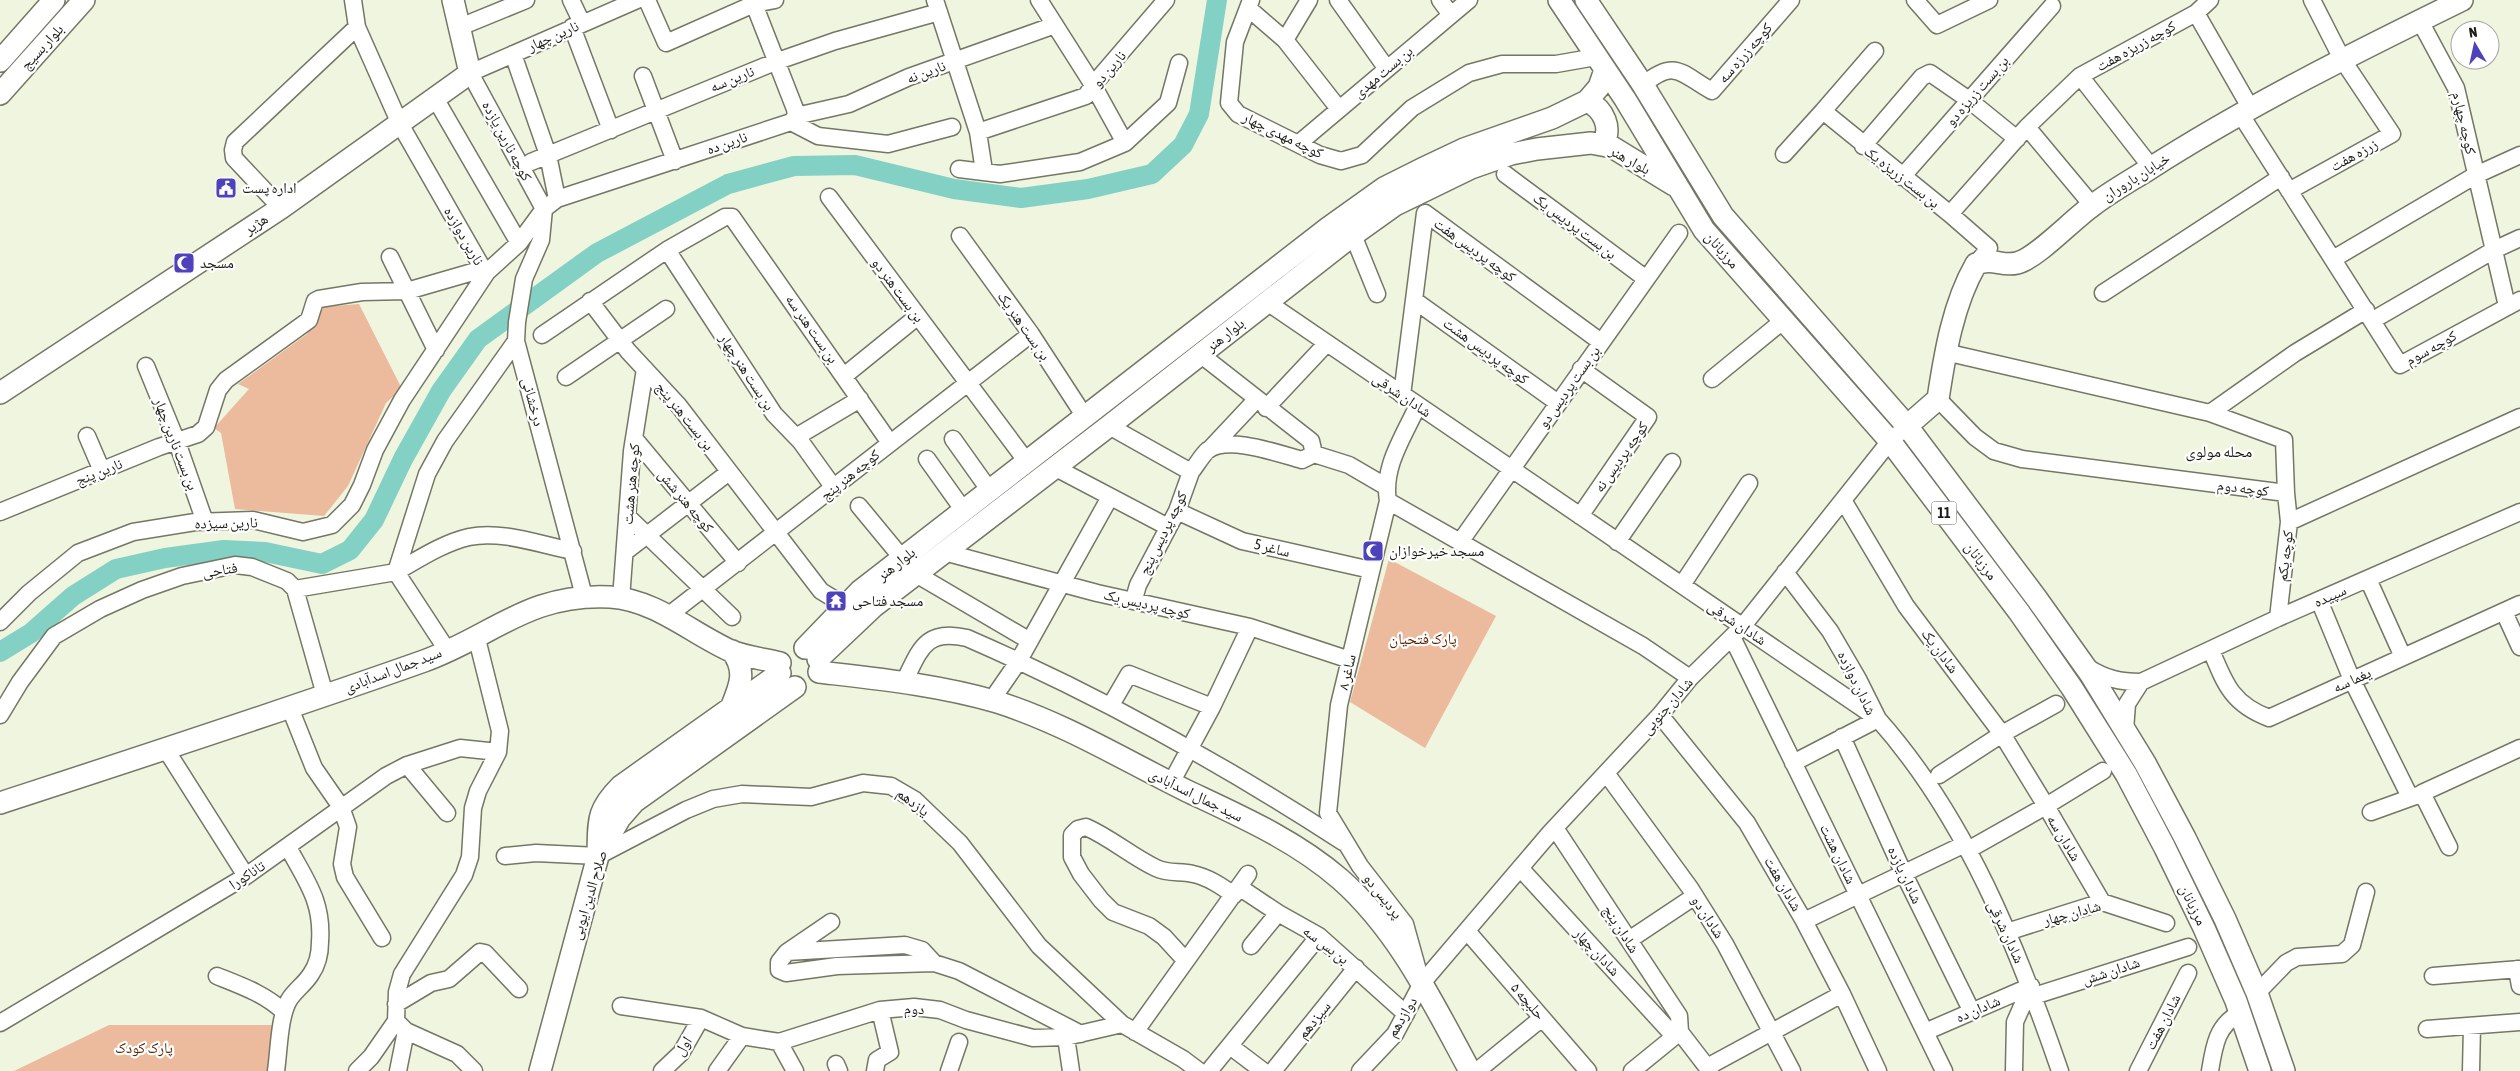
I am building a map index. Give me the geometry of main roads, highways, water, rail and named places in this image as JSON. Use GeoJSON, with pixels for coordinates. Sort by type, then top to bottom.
{"type":"FeatureCollection","features":[{"type":"Feature","properties":{"kind":"main road","name":"بلوار بسیج"},"geometry":{"type":"LineString","coordinates":[[0,61],[54,0]]}},
{"type":"Feature","properties":{"kind":"main road","name":"بلوار بسیج"},"geometry":{"type":"LineString","coordinates":[[0,94],[84,0]]}},
{"type":"Feature","properties":{"kind":"main road","name":"هژیر"},"geometry":{"type":"LineString","coordinates":[[0,393],[280,208],[470,73],[453,0]]}},
{"type":"Feature","properties":{"kind":"main road","name":"مرزبانان"},"geometry":{"type":"LineString","coordinates":[[1558,0],[1601,63],[1704,230],[1890,441],[2019,612],[2072,688],[2126,774],[2204,928],[2240,1012],[2260,1071]]}},
{"type":"Feature","properties":{"kind":"main road","name":"مرزبانان"},"geometry":{"type":"LineString","coordinates":[[1586,0],[1643,85],[1723,216],[1907,426],[2038,599],[2083,664],[2125,730],[2185,838],[2225,919],[2257,993],[2284,1071]]}},
{"type":"Feature","properties":{"kind":"main road","name":"خیابان باروران"},"geometry":{"type":"LineString","coordinates":[[1907,426],[1938,399],[1945,352],[1968,278],[1976,264],[1989,259],[2001,264],[2017,263],[2034,253],[2092,205],[2151,167],[2342,59],[2462,0]]}},
{"type":"Feature","properties":{"kind":"main road","name":"بلوار هنر"},"geometry":{"type":"LineString","coordinates":[[814,660],[844,605],[909,566],[944,552],[1108,426],[1200,354],[1328,228],[1384,188],[1464,149],[1552,118],[1587,100],[1599,87],[1601,63]]}},
{"type":"Feature","properties":{"kind":"main road"},"geometry":{"type":"LineString","coordinates":[[1587,100],[1594,104],[1605,119],[1607,138],[1602,145]]}},
{"type":"Feature","properties":{"kind":"main road","name":"بلوار هنر"},"geometry":{"type":"LineString","coordinates":[[814,660],[873,606],[909,566],[964,511],[1086,417],[1261,294],[1395,205],[1471,168],[1495,159],[1511,154],[1591,143],[1612,147],[1678,188]]}},
{"type":"Feature","properties":{"kind":"main road"},"geometry":{"type":"LineString","coordinates":[[1678,188],[1698,176]]}},
{"type":"Feature","properties":{"kind":"main road","name":"سید جمال اسدآبادی"},"geometry":{"type":"LineString","coordinates":[[0,803],[290,708],[427,660],[527,610],[555,600],[584,596],[621,599],[642,604],[669,616],[732,651],[785,674]]}},
{"type":"Feature","properties":{"kind":"main road"},"geometry":{"type":"LineString","coordinates":[[789,650],[814,660],[810,684],[785,674],[783,656],[789,650]]}},
{"type":"Feature","properties":{"kind":"main road"},"geometry":{"type":"LineString","coordinates":[[731,708],[743,678],[739,660],[732,651]]}},
{"type":"Feature","properties":{"kind":"main road","name":"سید جمال اسدآبادی"},"geometry":{"type":"LineString","coordinates":[[814,660],[991,701],[1075,733],[1281,837],[1340,879],[1389,931],[1422,983],[1470,1071]]}},
{"type":"Feature","properties":{"kind":"main road"},"geometry":{"type":"LineString","coordinates":[[598,856],[600,815],[611,796],[621,786],[731,708],[785,674]]}},
{"type":"Feature","properties":{"kind":"main road","name":"صلاح الدین ایوبی"},"geometry":{"type":"LineString","coordinates":[[540,1071],[598,856],[620,818],[634,802],[785,674]]}},
{"type":"Feature","properties":{"kind":"waterway"},"geometry":{"type":"LineString","coordinates":[[0,652],[31,633],[73,596],[116,569],[165,558],[224,550],[265,552],[322,564],[350,550],[374,520],[403,459],[441,391],[478,339],[597,253],[728,184],[794,166],[855,165],[954,189],[1021,198],[1088,189],[1152,174],[1183,145],[1199,114],[1217,0]]}},
{"type":"Feature","properties":{"kind":"place","name":"اداره پست"},"geometry":{"type":"Point","coordinates":[226,188]}},
{"type":"Feature","properties":{"kind":"place","name":"مسجد"},"geometry":{"type":"Point","coordinates":[184,263]}},
{"type":"Feature","properties":{"kind":"place","name":"مسجد خیرخوازان"},"geometry":{"type":"Point","coordinates":[1373,551]}},
{"type":"Feature","properties":{"kind":"place","name":"مسجد فتاحی"},"geometry":{"type":"Point","coordinates":[836,601]}},
{"type":"Feature","properties":{"kind":"district","name":"محله مولوی"},"geometry":{"type":"Point","coordinates":[2219,451]}},
{"type":"Feature","properties":{"kind":"park label","name":"پارک فتحیان"},"geometry":{"type":"Point","coordinates":[1423,639]}},
{"type":"Feature","properties":{"kind":"park label","name":"پارک کودک"},"geometry":{"type":"Point","coordinates":[144,1048]}}]}
